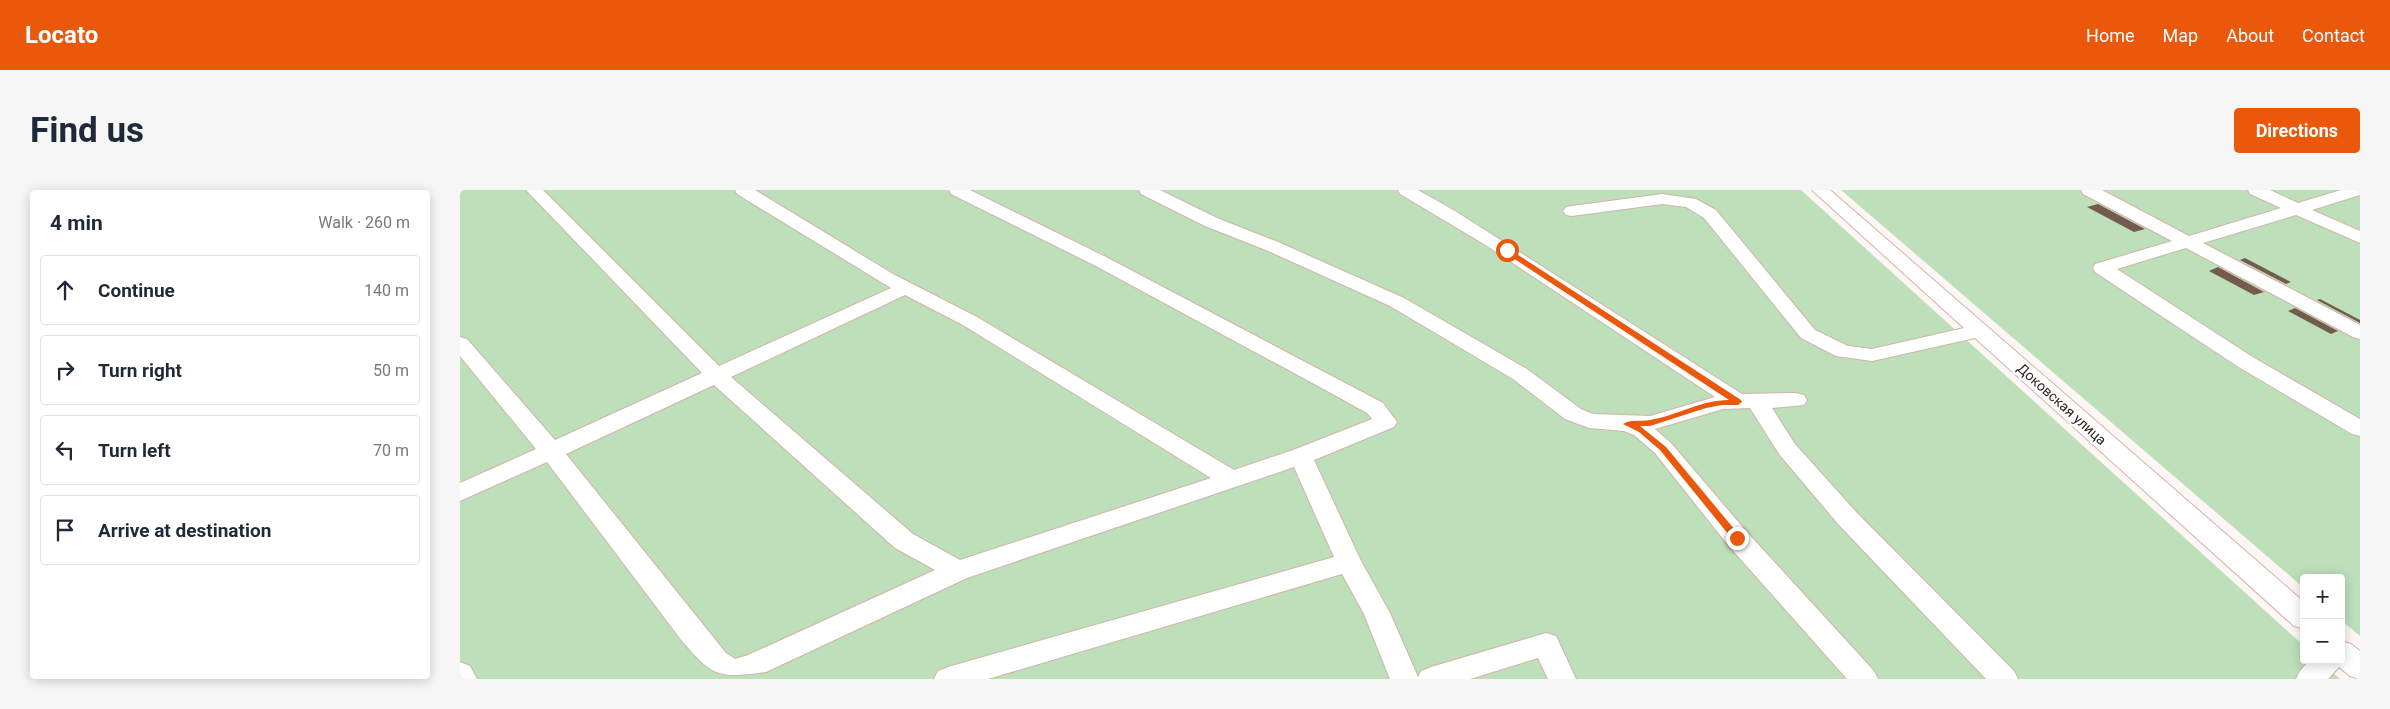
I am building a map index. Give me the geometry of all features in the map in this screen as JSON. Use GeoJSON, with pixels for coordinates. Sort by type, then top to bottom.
{"type":"FeatureCollection","features":[{"type":"Feature","properties":{"kind":"street"},"geometry":{"type":"LineString","coordinates":[[534,190],[717,376],[904,541],[958,571]]}},
{"type":"Feature","properties":{"kind":"street"},"geometry":{"type":"LineString","coordinates":[[744,190],[906,288],[970,320],[1230,480]]}},
{"type":"Feature","properties":{"kind":"street"},"geometry":{"type":"LineString","coordinates":[[460,343],[551,452],[692,633],[716,661],[732,672],[756,664],[958,571],[1301,456],[1386,422],[1375,408],[1100,261],[957,190]]}},
{"type":"Feature","properties":{"kind":"street"},"geometry":{"type":"LineString","coordinates":[[1147,190],[1211,222],[1316,264],[1398,302],[1520,374],[1573,414],[1589,422],[1650,423],[1722,402],[1796,400]]}},
{"type":"Feature","properties":{"kind":"street"},"geometry":{"type":"LineString","coordinates":[[1406,190],[1454,216],[1748,402],[1848,520],[2004,679]]}},
{"type":"Feature","properties":{"kind":"street","name":"Доковская улица"},"geometry":{"type":"LineString","coordinates":[[1820,190],[2300,614]]}},
{"type":"Feature","properties":{"kind":"street"},"geometry":{"type":"LineString","coordinates":[[2089,190],[2360,333]]}},
{"type":"Feature","properties":{"kind":"street"},"geometry":{"type":"LineString","coordinates":[[2256,190],[2360,238]]}},
{"type":"Feature","properties":{"kind":"street"},"geometry":{"type":"LineString","coordinates":[[2359,190],[2102,268],[2244,361],[2360,429]]}},
{"type":"Feature","properties":{"kind":"street"},"geometry":{"type":"LineString","coordinates":[[1572,211],[1662,199],[1690,203],[1710,214],[1782,306],[1808,334],[1843,352],[1872,355],[1980,331]]}},
{"type":"Feature","properties":{"kind":"street"},"geometry":{"type":"LineString","coordinates":[[460,493],[906,288]]}},
{"type":"Feature","properties":{"kind":"street"},"geometry":{"type":"LineString","coordinates":[[1627,424],[1642,430],[1663,448],[1737,538],[1864,679]]}},
{"type":"Feature","properties":{"kind":"street"},"geometry":{"type":"LineString","coordinates":[[1301,456],[1349,562],[1377,613],[1404,679]]}},
{"type":"Feature","properties":{"kind":"street"},"geometry":{"type":"LineString","coordinates":[[948,679],[1349,562]]}},
{"type":"Feature","properties":{"kind":"street"},"geometry":{"type":"LineString","coordinates":[[1431,679],[1546,644],[1562,679]]}},
{"type":"Feature","properties":{"kind":"street"},"geometry":{"type":"LineString","coordinates":[[2345,655],[2360,668]]}},
{"type":"Feature","properties":{"kind":"street"},"geometry":{"type":"LineString","coordinates":[[2310,679],[2324,664]]}},
{"type":"Feature","properties":{"kind":"street"},"geometry":{"type":"LineString","coordinates":[[460,674],[463,679]]}},
{"type":"Feature","properties":{"kind":"green space"},"geometry":{"type":"Polygon","coordinates":[[[460,190],[1801,190],[2300,642],[2300,664],[2323,664],[2340,679],[460,679],[460,190]]]}},
{"type":"Feature","properties":{"kind":"green space"},"geometry":{"type":"Polygon","coordinates":[[[1841,190],[2360,190],[2360,636],[2345,623],[2345,574],[2300,574],[2300,585],[1841,190]]]}},
{"type":"Feature","properties":{"kind":"building"},"geometry":{"type":"Polygon","coordinates":[[[2098,204],[2145,229],[2134,232],[2087,207],[2098,204]]]}},
{"type":"Feature","properties":{"kind":"building"},"geometry":{"type":"Polygon","coordinates":[[[2245,258],[2291,282],[2286,284],[2240,260],[2245,258]]]}},
{"type":"Feature","properties":{"kind":"building"},"geometry":{"type":"Polygon","coordinates":[[[2218,267],[2264,292],[2254,295],[2209,271],[2218,267]]]}},
{"type":"Feature","properties":{"kind":"building"},"geometry":{"type":"Polygon","coordinates":[[[2320,299],[2360,320],[2360,323],[2317,300],[2320,299]]]}},
{"type":"Feature","properties":{"kind":"building"},"geometry":{"type":"Polygon","coordinates":[[[2295,308],[2338,331],[2331,334],[2288,311],[2295,308]]]}},
{"type":"Feature","properties":{"kind":"route"},"geometry":{"type":"LineString","coordinates":[[1507,250],[1738,402],[1722,402],[1704,406],[1650,423],[1627,424],[1642,430],[1663,448],[1737,538]]}}]}
